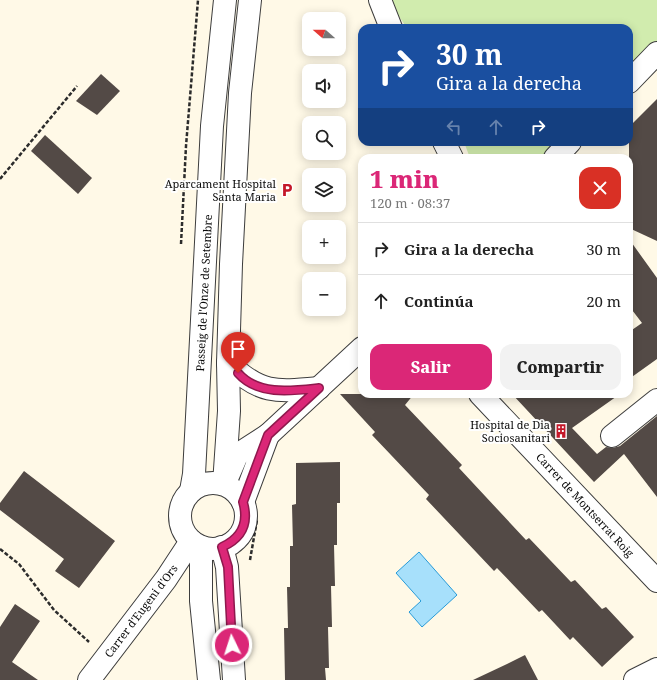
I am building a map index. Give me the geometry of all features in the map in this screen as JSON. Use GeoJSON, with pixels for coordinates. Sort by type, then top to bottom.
{"type":"FeatureCollection","features":[{"type":"Feature","properties":{"kind":"street","name":"Passeig de l'Onze de Setembre"},"geometry":{"type":"LineString","coordinates":[[191,491],[197,424],[212,126],[225,0]]}},
{"type":"Feature","properties":{"kind":"street"},"geometry":{"type":"LineString","coordinates":[[224,484],[229,411],[228,363],[231,264],[240,93],[250,0]]}},
{"type":"Feature","properties":{"kind":"street"},"geometry":{"type":"LineString","coordinates":[[380,0],[389,24]]}},
{"type":"Feature","properties":{"kind":"street"},"geometry":{"type":"LineString","coordinates":[[633,78],[657,53]]}},
{"type":"Feature","properties":{"kind":"street"},"geometry":{"type":"LineString","coordinates":[[558,154],[566,146]]}},
{"type":"Feature","properties":{"kind":"street"},"geometry":{"type":"LineString","coordinates":[[224,484],[237,455],[268,435],[358,352]]}},
{"type":"Feature","properties":{"kind":"street"},"geometry":{"type":"LineString","coordinates":[[228,363],[241,376],[254,384],[271,390],[319,388]]}},
{"type":"Feature","properties":{"kind":"street","name":"Carrer de Montserrat Roig"},"geometry":{"type":"LineString","coordinates":[[484,398],[657,581]]}},
{"type":"Feature","properties":{"kind":"street"},"geometry":{"type":"LineString","coordinates":[[612,436],[657,400]]}},
{"type":"Feature","properties":{"kind":"street"},"geometry":{"type":"LineString","coordinates":[[250,509],[238,495],[224,484],[206,483],[191,491],[184,500],[180,510],[180,522],[184,532],[196,544],[212,549],[222,547],[232,542],[240,534],[245,518],[250,509],[268,435]]}},
{"type":"Feature","properties":{"kind":"street"},"geometry":{"type":"LineString","coordinates":[[196,544],[209,680]]}},
{"type":"Feature","properties":{"kind":"street","name":"Carrer d'Eugeni d'Ors"},"geometry":{"type":"LineString","coordinates":[[89,680],[166,579],[196,544]]}},
{"type":"Feature","properties":{"kind":"street"},"geometry":{"type":"LineString","coordinates":[[222,547],[228,567],[234,680]]}},
{"type":"Feature","properties":{"kind":"street"},"geometry":{"type":"LineString","coordinates":[[635,680],[657,669]]}},
{"type":"Feature","properties":{"kind":"path"},"geometry":{"type":"LineString","coordinates":[[0,179],[77,86]]}},
{"type":"Feature","properties":{"kind":"path"},"geometry":{"type":"LineString","coordinates":[[249,562],[250,509]]}},
{"type":"Feature","properties":{"kind":"path"},"geometry":{"type":"LineString","coordinates":[[0,549],[19,564],[54,610],[106,657]]}},
{"type":"Feature","properties":{"kind":"green space"},"geometry":{"type":"Polygon","coordinates":[[[391,0],[657,0],[657,41],[633,65],[633,24],[404,24],[391,5],[391,0]]]}},
{"type":"Feature","properties":{"kind":"green space"},"geometry":{"type":"Polygon","coordinates":[[[466,146],[552,146],[544,154],[468,154],[466,146]]]}},
{"type":"Feature","properties":{"kind":"water"},"geometry":{"type":"Polygon","coordinates":[[[419,552],[457,595],[422,627],[409,612],[421,601],[396,573],[419,552]]]}},
{"type":"Feature","properties":{"kind":"building"},"geometry":{"type":"Polygon","coordinates":[[[101,74],[120,91],[97,115],[76,101],[101,74]]]}},
{"type":"Feature","properties":{"kind":"building"},"geometry":{"type":"Polygon","coordinates":[[[657,99],[657,241],[633,230],[633,154],[629,154],[629,146],[633,146],[633,123],[657,99]]]}},
{"type":"Feature","properties":{"kind":"building"},"geometry":{"type":"Polygon","coordinates":[[[45,135],[92,178],[78,194],[31,151],[45,135]]]}},
{"type":"Feature","properties":{"kind":"building"},"geometry":{"type":"Polygon","coordinates":[[[633,245],[657,278],[657,359],[633,376],[633,329],[642,323],[633,311],[633,245]]]}},
{"type":"Feature","properties":{"kind":"building"},"geometry":{"type":"Polygon","coordinates":[[[340,394],[358,394],[358,398],[411,398],[405,405],[462,465],[459,468],[526,540],[529,538],[571,582],[575,580],[602,609],[606,607],[634,637],[602,667],[573,637],[570,640],[542,610],[539,612],[497,568],[494,571],[426,499],[429,495],[372,435],[375,432],[340,394]]]}},
{"type":"Feature","properties":{"kind":"building"},"geometry":{"type":"Polygon","coordinates":[[[516,398],[614,398],[572,428],[597,454],[606,447],[613,448],[620,446],[657,416],[657,497],[624,454],[594,482],[516,398]]]}},
{"type":"Feature","properties":{"kind":"building"},"geometry":{"type":"Polygon","coordinates":[[[340,462],[340,503],[337,503],[337,545],[334,545],[335,586],[331,586],[332,627],[328,627],[329,668],[325,668],[326,680],[285,680],[284,628],[288,628],[287,587],[290,587],[290,546],[293,546],[292,505],[296,504],[296,463],[340,462]]]}},
{"type":"Feature","properties":{"kind":"building"},"geometry":{"type":"Polygon","coordinates":[[[24,471],[115,541],[79,588],[55,571],[64,559],[0,510],[0,503],[24,471]]]}},
{"type":"Feature","properties":{"kind":"building"},"geometry":{"type":"Polygon","coordinates":[[[15,604],[40,621],[12,662],[38,680],[0,680],[0,627],[15,604]]]}},
{"type":"Feature","properties":{"kind":"building"},"geometry":{"type":"Polygon","coordinates":[[[525,655],[538,680],[473,680],[507,664],[525,655]]]}},
{"type":"Feature","properties":{"kind":"place","name":"Aparcament Hospital Santa Maria"},"geometry":{"type":"Point","coordinates":[287,190]}},
{"type":"Feature","properties":{"kind":"place","name":"Hospital de Dia Sociosanitari"},"geometry":{"type":"Point","coordinates":[561,431]}},
{"type":"Feature","properties":{"kind":"route"},"geometry":{"type":"LineString","coordinates":[[232,645],[228,567],[222,547],[232,542],[240,534],[245,524],[246,513],[243,502],[268,435],[319,388],[284,391],[271,390],[254,384],[238,373]]}}]}
